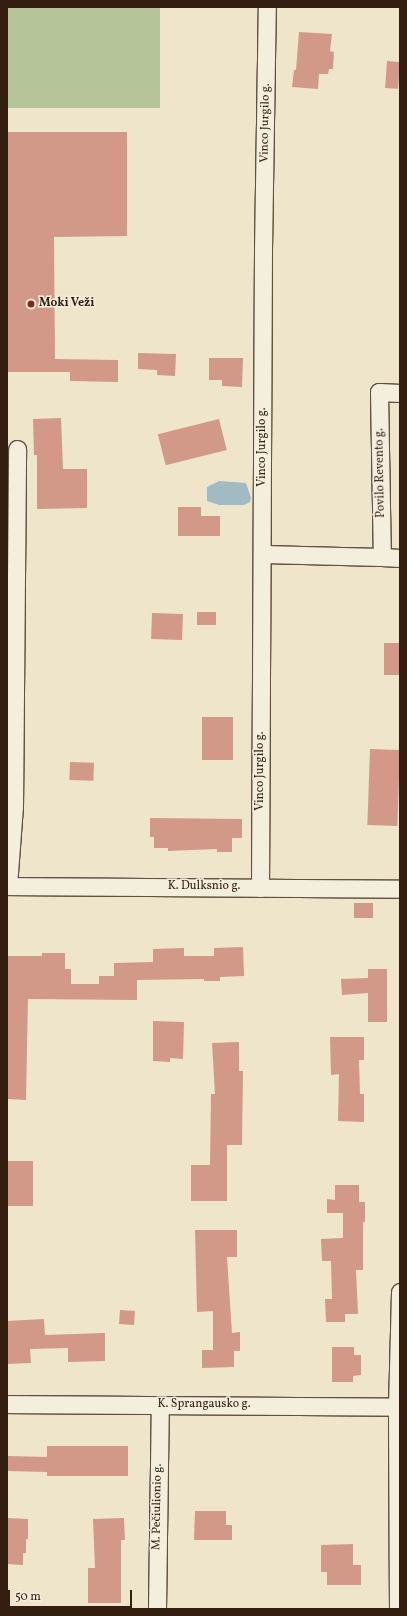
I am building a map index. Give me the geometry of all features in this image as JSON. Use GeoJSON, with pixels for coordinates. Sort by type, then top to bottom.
{"type":"FeatureCollection","features":[{"type":"Feature","properties":{"kind":"street","name":"Vinco Jurgilo g."},"geometry":{"type":"LineString","coordinates":[[260,888],[263,250],[267,7]]}},
{"type":"Feature","properties":{"kind":"street","name":"Povilo Revento g."},"geometry":{"type":"LineString","coordinates":[[382,557],[379,392],[400,393]]}},
{"type":"Feature","properties":{"kind":"street"},"geometry":{"type":"LineString","coordinates":[[8,886],[14,807],[17,449]]}},
{"type":"Feature","properties":{"kind":"street"},"geometry":{"type":"LineString","coordinates":[[262,554],[400,558]]}},
{"type":"Feature","properties":{"kind":"street","name":"K. Dulksnio g."},"geometry":{"type":"LineString","coordinates":[[8,886],[400,889]]}},
{"type":"Feature","properties":{"kind":"street"},"geometry":{"type":"LineString","coordinates":[[398,1609],[400,1292]]}},
{"type":"Feature","properties":{"kind":"street","name":"K. Sprangausko g."},"geometry":{"type":"LineString","coordinates":[[7,1404],[399,1406]]}},
{"type":"Feature","properties":{"kind":"street","name":"M. Pečiulionio g."},"geometry":{"type":"LineString","coordinates":[[157,1609],[160,1405]]}},
{"type":"Feature","properties":{"kind":"green space"},"geometry":{"type":"Polygon","coordinates":[[[7,7],[160,7],[160,108],[7,108],[7,7]]]}},
{"type":"Feature","properties":{"kind":"water"},"geometry":{"type":"Polygon","coordinates":[[[219,481],[246,483],[251,498],[250,502],[244,505],[219,505],[207,501],[207,487],[219,481]]]}},
{"type":"Feature","properties":{"kind":"building"},"geometry":{"type":"Polygon","coordinates":[[[299,32],[332,34],[330,51],[334,52],[333,69],[329,69],[328,74],[319,74],[318,89],[292,87],[294,70],[296,70],[299,32]]]}},
{"type":"Feature","properties":{"kind":"building"},"geometry":{"type":"Polygon","coordinates":[[[387,61],[400,62],[398,89],[385,88],[387,61]]]}},
{"type":"Feature","properties":{"kind":"building","name":"Moki Veži"},"geometry":{"type":"Polygon","coordinates":[[[7,132],[127,132],[127,236],[54,237],[55,359],[118,360],[118,382],[70,381],[70,372],[7,372],[7,132]]]}},
{"type":"Feature","properties":{"kind":"building"},"geometry":{"type":"Polygon","coordinates":[[[138,353],[176,354],[175,376],[157,375],[157,370],[138,369],[138,353]]]}},
{"type":"Feature","properties":{"kind":"building"},"geometry":{"type":"Polygon","coordinates":[[[209,358],[243,358],[242,387],[222,386],[222,380],[209,380],[209,358]]]}},
{"type":"Feature","properties":{"kind":"building"},"geometry":{"type":"Polygon","coordinates":[[[61,418],[63,469],[87,469],[87,508],[37,509],[37,455],[34,455],[33,419],[61,418]]]}},
{"type":"Feature","properties":{"kind":"building"},"geometry":{"type":"Polygon","coordinates":[[[219,419],[227,450],[166,465],[158,434],[219,419]]]}},
{"type":"Feature","properties":{"kind":"building"},"geometry":{"type":"Polygon","coordinates":[[[178,507],[201,507],[201,516],[220,516],[220,536],[178,536],[178,507]]]}},
{"type":"Feature","properties":{"kind":"building"},"geometry":{"type":"Polygon","coordinates":[[[197,612],[216,612],[216,625],[197,625],[197,612]]]}},
{"type":"Feature","properties":{"kind":"building"},"geometry":{"type":"Polygon","coordinates":[[[152,613],[183,614],[182,640],[151,639],[152,613]]]}},
{"type":"Feature","properties":{"kind":"building"},"geometry":{"type":"Polygon","coordinates":[[[384,643],[400,643],[400,675],[384,675],[384,643]]]}},
{"type":"Feature","properties":{"kind":"building"},"geometry":{"type":"Polygon","coordinates":[[[202,717],[233,717],[233,760],[202,760],[202,717]]]}},
{"type":"Feature","properties":{"kind":"building"},"geometry":{"type":"Polygon","coordinates":[[[370,749],[400,750],[397,826],[367,825],[370,749]]]}},
{"type":"Feature","properties":{"kind":"building"},"geometry":{"type":"Polygon","coordinates":[[[70,762],[94,763],[93,781],[69,780],[70,762]]]}},
{"type":"Feature","properties":{"kind":"building"},"geometry":{"type":"Polygon","coordinates":[[[150,818],[242,819],[242,838],[232,838],[232,852],[217,852],[217,849],[168,851],[168,848],[154,848],[154,837],[150,837],[150,818]]]}},
{"type":"Feature","properties":{"kind":"building"},"geometry":{"type":"Polygon","coordinates":[[[354,903],[373,903],[373,918],[354,918],[354,903]]]}},
{"type":"Feature","properties":{"kind":"building"},"geometry":{"type":"Polygon","coordinates":[[[243,947],[244,976],[220,977],[220,981],[204,981],[204,979],[137,980],[137,1000],[28,999],[26,1100],[7,1099],[7,956],[42,956],[42,953],[65,953],[65,969],[71,969],[71,984],[99,984],[99,976],[114,976],[114,963],[153,962],[153,949],[184,948],[184,956],[214,956],[214,948],[243,947]]]}},
{"type":"Feature","properties":{"kind":"building"},"geometry":{"type":"Polygon","coordinates":[[[368,969],[387,969],[387,1022],[368,1022],[368,993],[342,995],[341,979],[368,978],[368,969]]]}},
{"type":"Feature","properties":{"kind":"building"},"geometry":{"type":"Polygon","coordinates":[[[153,1021],[184,1022],[183,1059],[170,1058],[170,1062],[153,1061],[153,1021]]]}},
{"type":"Feature","properties":{"kind":"building"},"geometry":{"type":"Polygon","coordinates":[[[330,1037],[364,1037],[364,1060],[359,1060],[360,1094],[364,1094],[364,1122],[338,1121],[339,1074],[331,1075],[330,1037]]]}},
{"type":"Feature","properties":{"kind":"building"},"geometry":{"type":"Polygon","coordinates":[[[239,1042],[239,1071],[243,1071],[242,1145],[227,1145],[227,1201],[191,1201],[191,1165],[210,1165],[211,1094],[215,1094],[212,1043],[239,1042]]]}},
{"type":"Feature","properties":{"kind":"building"},"geometry":{"type":"Polygon","coordinates":[[[7,1161],[33,1161],[33,1206],[7,1206],[7,1161]]]}},
{"type":"Feature","properties":{"kind":"building"},"geometry":{"type":"Polygon","coordinates":[[[335,1185],[359,1185],[359,1202],[365,1202],[365,1222],[363,1222],[363,1270],[356,1270],[358,1314],[345,1314],[345,1322],[326,1322],[325,1299],[332,1299],[331,1261],[322,1261],[321,1239],[343,1238],[343,1213],[327,1213],[327,1199],[335,1200],[335,1185]]]}},
{"type":"Feature","properties":{"kind":"building"},"geometry":{"type":"Polygon","coordinates":[[[195,1230],[237,1230],[237,1257],[227,1257],[232,1333],[240,1332],[240,1351],[234,1351],[234,1367],[202,1368],[202,1350],[213,1350],[213,1311],[197,1312],[195,1230]]]}},
{"type":"Feature","properties":{"kind":"building"},"geometry":{"type":"Polygon","coordinates":[[[120,1310],[135,1311],[134,1325],[119,1324],[120,1310]]]}},
{"type":"Feature","properties":{"kind":"building"},"geometry":{"type":"Polygon","coordinates":[[[44,1319],[45,1335],[105,1333],[105,1361],[68,1362],[68,1348],[30,1349],[31,1363],[7,1364],[7,1321],[44,1319]]]}},
{"type":"Feature","properties":{"kind":"building"},"geometry":{"type":"Polygon","coordinates":[[[332,1347],[354,1347],[354,1355],[361,1355],[361,1375],[353,1376],[353,1382],[332,1382],[332,1347]]]}},
{"type":"Feature","properties":{"kind":"building"},"geometry":{"type":"Polygon","coordinates":[[[47,1446],[128,1446],[128,1476],[47,1476],[47,1472],[7,1471],[7,1456],[47,1457],[47,1446]]]}},
{"type":"Feature","properties":{"kind":"building"},"geometry":{"type":"Polygon","coordinates":[[[195,1511],[226,1511],[226,1525],[232,1525],[232,1540],[194,1540],[195,1511]]]}},
{"type":"Feature","properties":{"kind":"building"},"geometry":{"type":"Polygon","coordinates":[[[7,1518],[28,1519],[28,1539],[26,1539],[26,1553],[23,1553],[23,1565],[7,1564],[7,1518]]]}},
{"type":"Feature","properties":{"kind":"building"},"geometry":{"type":"Polygon","coordinates":[[[124,1518],[125,1540],[121,1540],[121,1603],[88,1603],[88,1568],[95,1568],[93,1519],[124,1518]]]}},
{"type":"Feature","properties":{"kind":"building"},"geometry":{"type":"Polygon","coordinates":[[[353,1544],[353,1565],[361,1565],[361,1585],[327,1585],[327,1572],[321,1572],[321,1545],[353,1544]]]}},
{"type":"Feature","properties":{"kind":"place","name":"Moki Veži"},"geometry":{"type":"Point","coordinates":[31,304]}}]}
